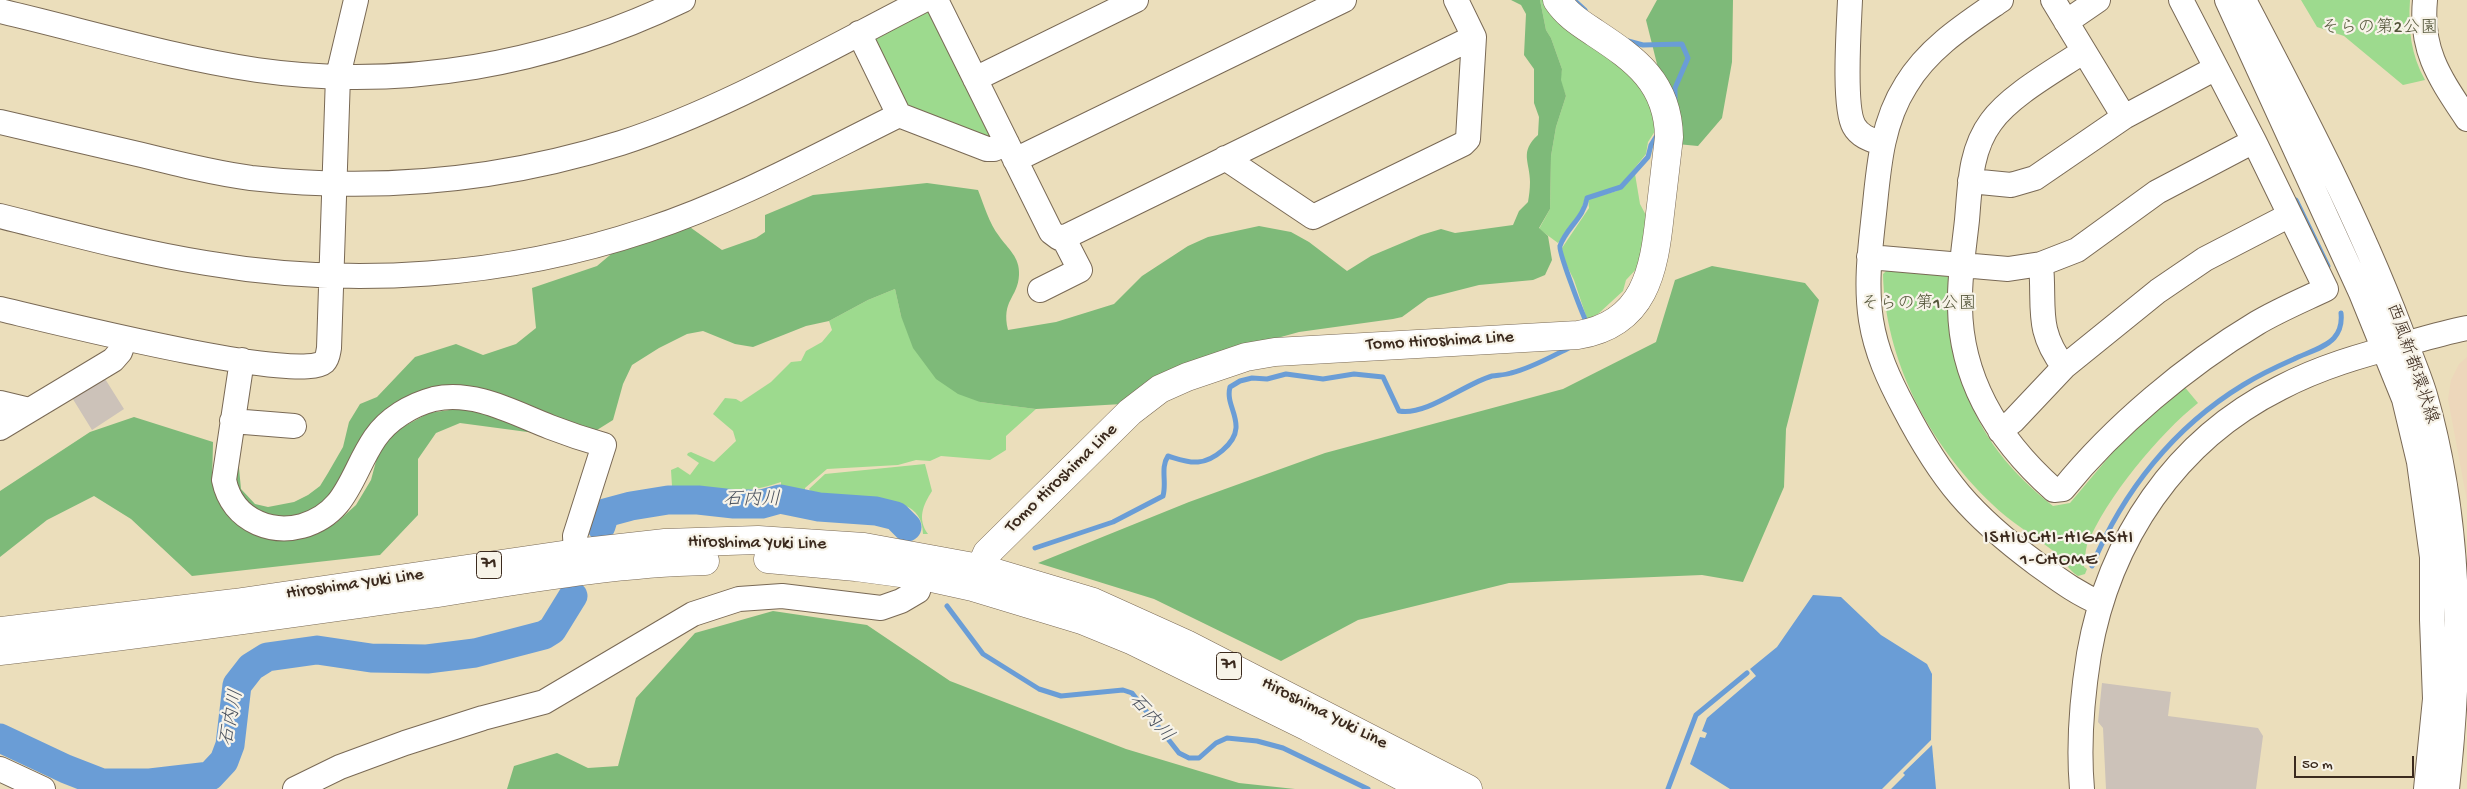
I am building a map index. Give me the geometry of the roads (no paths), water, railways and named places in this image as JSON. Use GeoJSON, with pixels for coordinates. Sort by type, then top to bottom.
{"type":"FeatureCollection","features":[{"type":"Feature","properties":{"kind":"main road","name":"Tomo Hiroshima Line"},"geometry":{"type":"LineString","coordinates":[[976,578],[987,553],[1130,412],[1160,389],[1186,377],[1246,357],[1275,352],[1578,335],[1600,330],[1625,314],[1644,289],[1654,263],[1669,137],[1667,117],[1654,85],[1636,62],[1569,15],[1557,0]]}},
{"type":"Feature","properties":{"kind":"main road","name":"Hiroshima Yuki Line"},"geometry":{"type":"LineString","coordinates":[[0,631],[235,603],[576,553],[665,543],[758,540],[864,546],[925,567],[1093,602],[1186,644],[1468,789]]}},
{"type":"Feature","properties":{"kind":"main road","name":"Hiroshima Yuki Line"},"geometry":{"type":"LineString","coordinates":[[0,651],[138,636],[508,582],[670,562],[766,559],[856,567],[925,567]]}},
{"type":"Feature","properties":{"kind":"main road","name":"Hiroshima Yuki Line"},"geometry":{"type":"LineString","coordinates":[[976,578],[1131,640],[1308,727],[1426,789]]}},
{"type":"Feature","properties":{"kind":"street"},"geometry":{"type":"LineString","coordinates":[[0,309],[125,339],[242,360],[309,365],[323,362],[328,356],[329,348],[338,76],[356,0]]}},
{"type":"Feature","properties":{"kind":"street"},"geometry":{"type":"LineString","coordinates":[[0,11],[217,63],[258,70],[338,76],[420,74],[503,63],[588,40],[683,0]]}},
{"type":"Feature","properties":{"kind":"street"},"geometry":{"type":"LineString","coordinates":[[0,122],[214,172],[251,178],[334,184],[395,184],[501,173],[622,142],[689,116],[924,0]]}},
{"type":"Feature","properties":{"kind":"street"},"geometry":{"type":"LineString","coordinates":[[936,0],[1051,232],[1054,236],[1063,237],[1474,37]]}},
{"type":"Feature","properties":{"kind":"street"},"geometry":{"type":"LineString","coordinates":[[975,79],[1136,0]]}},
{"type":"Feature","properties":{"kind":"street"},"geometry":{"type":"LineString","coordinates":[[859,33],[899,115],[986,149],[1011,151],[1344,0]]}},
{"type":"Feature","properties":{"kind":"street"},"geometry":{"type":"LineString","coordinates":[[1225,158],[1313,217],[1379,186],[1468,140],[1474,37],[1456,0]]}},
{"type":"Feature","properties":{"kind":"street"},"geometry":{"type":"LineString","coordinates":[[1850,0],[1848,81],[1851,119],[1860,133],[1883,144]]}},
{"type":"Feature","properties":{"kind":"street"},"geometry":{"type":"LineString","coordinates":[[2053,0],[2124,117]]}},
{"type":"Feature","properties":{"kind":"street"},"geometry":{"type":"LineString","coordinates":[[2066,22],[2098,0]]}},
{"type":"Feature","properties":{"kind":"street"},"geometry":{"type":"LineString","coordinates":[[2084,51],[2012,101],[1996,114],[1986,129],[1977,148],[1970,181],[1962,266],[1960,307],[1964,343],[1977,387],[2000,431],[2030,469],[2054,490],[2063,489],[2087,460],[2128,420],[2204,359],[2257,323],[2326,288],[2254,141],[2181,0]]}},
{"type":"Feature","properties":{"kind":"street","name":"西風新都環状線"},"geometry":{"type":"LineString","coordinates":[[2227,0],[2361,293],[2424,393],[2450,523],[2455,572],[2457,656],[2454,724],[2447,789]]}},
{"type":"Feature","properties":{"kind":"street","name":"西風新都環状線"},"geometry":{"type":"LineString","coordinates":[[2244,0],[2299,105],[2366,244],[2395,347],[2404,398],[2417,453],[2432,557],[2435,699],[2426,789]]}},
{"type":"Feature","properties":{"kind":"street"},"geometry":{"type":"LineString","coordinates":[[2425,0],[2424,28],[2430,56],[2439,76],[2466,116]]}},
{"type":"Feature","properties":{"kind":"street"},"geometry":{"type":"LineString","coordinates":[[1997,1],[1948,38],[1917,69],[1893,108],[1883,144],[1869,257],[1868,298],[1873,330],[1880,358],[1917,433],[1941,474],[1969,508],[2003,539],[2077,594],[2100,603]]}},
{"type":"Feature","properties":{"kind":"street"},"geometry":{"type":"LineString","coordinates":[[1970,181],[2011,185],[2035,178],[2124,117],[2216,68]]}},
{"type":"Feature","properties":{"kind":"street"},"geometry":{"type":"LineString","coordinates":[[0,216],[149,252],[262,271],[331,275],[403,276],[453,271],[501,264],[606,243],[648,230],[735,196],[899,115]]}},
{"type":"Feature","properties":{"kind":"street"},"geometry":{"type":"LineString","coordinates":[[1869,257],[2008,269],[2041,264],[2077,250],[2157,192],[2254,141]]}},
{"type":"Feature","properties":{"kind":"street"},"geometry":{"type":"LineString","coordinates":[[2000,431],[2013,422],[2064,367],[2181,274],[2230,245],[2290,215]]}},
{"type":"Feature","properties":{"kind":"street"},"geometry":{"type":"LineString","coordinates":[[1040,290],[1080,270],[1063,237]]}},
{"type":"Feature","properties":{"kind":"street"},"geometry":{"type":"LineString","coordinates":[[2041,264],[2043,323],[2050,347],[2064,367]]}},
{"type":"Feature","properties":{"kind":"street"},"geometry":{"type":"LineString","coordinates":[[2082,789],[2080,750],[2082,707],[2090,648],[2100,603],[2114,566],[2138,518],[2172,472],[2205,438],[2248,406],[2280,388],[2332,365],[2467,328]]}},
{"type":"Feature","properties":{"kind":"street"},"geometry":{"type":"LineString","coordinates":[[0,428],[113,360],[120,352],[125,339]]}},
{"type":"Feature","properties":{"kind":"street"},"geometry":{"type":"LineString","coordinates":[[242,360],[224,474],[226,491],[245,516],[269,527],[286,529],[311,524],[326,516],[337,506],[375,438],[384,427],[408,409],[435,399],[449,397],[474,399],[574,436],[604,445],[576,536],[576,553]]}},
{"type":"Feature","properties":{"kind":"street"},"geometry":{"type":"LineString","coordinates":[[0,403],[29,410]]}},
{"type":"Feature","properties":{"kind":"street"},"geometry":{"type":"LineString","coordinates":[[232,421],[294,426]]}},
{"type":"Feature","properties":{"kind":"street"},"geometry":{"type":"LineString","coordinates":[[2450,523],[2466,574],[2467,598]]}},
{"type":"Feature","properties":{"kind":"street"},"geometry":{"type":"LineString","coordinates":[[295,789],[340,767],[405,743],[483,718],[544,702],[693,614],[739,599],[782,596],[881,608],[902,601],[918,591],[925,567]]}},
{"type":"Feature","properties":{"kind":"street"},"geometry":{"type":"LineString","coordinates":[[2447,789],[2466,721],[2467,701]]}},
{"type":"Feature","properties":{"kind":"street"},"geometry":{"type":"LineString","coordinates":[[0,769],[44,789]]}},
{"type":"Feature","properties":{"kind":"water"},"geometry":{"type":"Polygon","coordinates":[[[1813,595],[1841,597],[1881,635],[1927,664],[1932,674],[1931,740],[1882,789],[1730,789],[1690,764],[1700,737],[1705,738],[1707,733],[1702,731],[1707,718],[1756,676],[1750,669],[1777,647],[1813,595]]]}},
{"type":"Feature","properties":{"kind":"water"},"geometry":{"type":"Polygon","coordinates":[[[1932,745],[1936,789],[1891,789],[1905,775],[1903,773],[1932,745]]]}},
{"type":"Feature","properties":{"kind":"waterway"},"geometry":{"type":"LineString","coordinates":[[1574,0],[1585,10]]}},
{"type":"Feature","properties":{"kind":"waterway"},"geometry":{"type":"LineString","coordinates":[[1628,41],[1643,45],[1682,44],[1688,58],[1675,88],[1675,100]]}},
{"type":"Feature","properties":{"kind":"waterway"},"geometry":{"type":"LineString","coordinates":[[1584,324],[1585,319],[1566,269],[1560,246],[1566,234],[1579,217],[1587,198],[1621,187],[1648,157],[1651,145],[1656,137]]}},
{"type":"Feature","properties":{"kind":"waterway"},"geometry":{"type":"LineString","coordinates":[[2296,200],[2328,266]]}},
{"type":"Feature","properties":{"kind":"waterway"},"geometry":{"type":"LineString","coordinates":[[2092,566],[2119,512],[2135,487],[2173,441],[2195,420],[2243,385],[2330,342],[2339,329],[2341,313]]}},
{"type":"Feature","properties":{"kind":"waterway"},"geometry":{"type":"LineString","coordinates":[[1035,548],[1113,522],[1163,496],[1164,465],[1168,456],[1198,462],[1210,459],[1222,451],[1235,434],[1236,423],[1229,392],[1230,387],[1240,381],[1252,378],[1267,379],[1286,374],[1323,379],[1354,374],[1383,377],[1399,411],[1410,411],[1433,404],[1481,380],[1527,368],[1571,347]]}},
{"type":"Feature","properties":{"kind":"waterway","name":"石内川"},"geometry":{"type":"LineString","coordinates":[[601,526],[605,513],[631,506],[668,500],[762,504],[780,499],[819,507],[876,511],[896,516],[907,527]]}},
{"type":"Feature","properties":{"kind":"waterway","name":"石内川"},"geometry":{"type":"LineString","coordinates":[[0,738],[66,769],[102,783],[150,783],[210,776],[224,761],[230,745],[237,685],[251,667],[267,657],[317,650],[371,658],[427,659],[475,653],[544,635],[552,630],[573,596]]}},
{"type":"Feature","properties":{"kind":"waterway","name":"石内川"},"geometry":{"type":"LineString","coordinates":[[947,606],[983,654],[1039,689],[1061,696],[1123,690],[1132,693],[1179,753],[1189,758],[1199,758],[1216,743],[1227,738],[1257,741],[1283,748],[1368,789]]}},
{"type":"Feature","properties":{"kind":"waterway"},"geometry":{"type":"LineString","coordinates":[[1668,789],[1696,715],[1747,673]]}},
{"type":"Feature","properties":{"kind":"district","name":"ISHIUCHI-HIGASHI 1-CHOME"},"geometry":{"type":"Point","coordinates":[2059,550]}},
{"type":"Feature","properties":{"kind":"park label","name":"そらの第2公園"},"geometry":{"type":"Point","coordinates":[2380,29]}},
{"type":"Feature","properties":{"kind":"park label","name":"そらの第1公園"},"geometry":{"type":"Point","coordinates":[1919,305]}}]}
